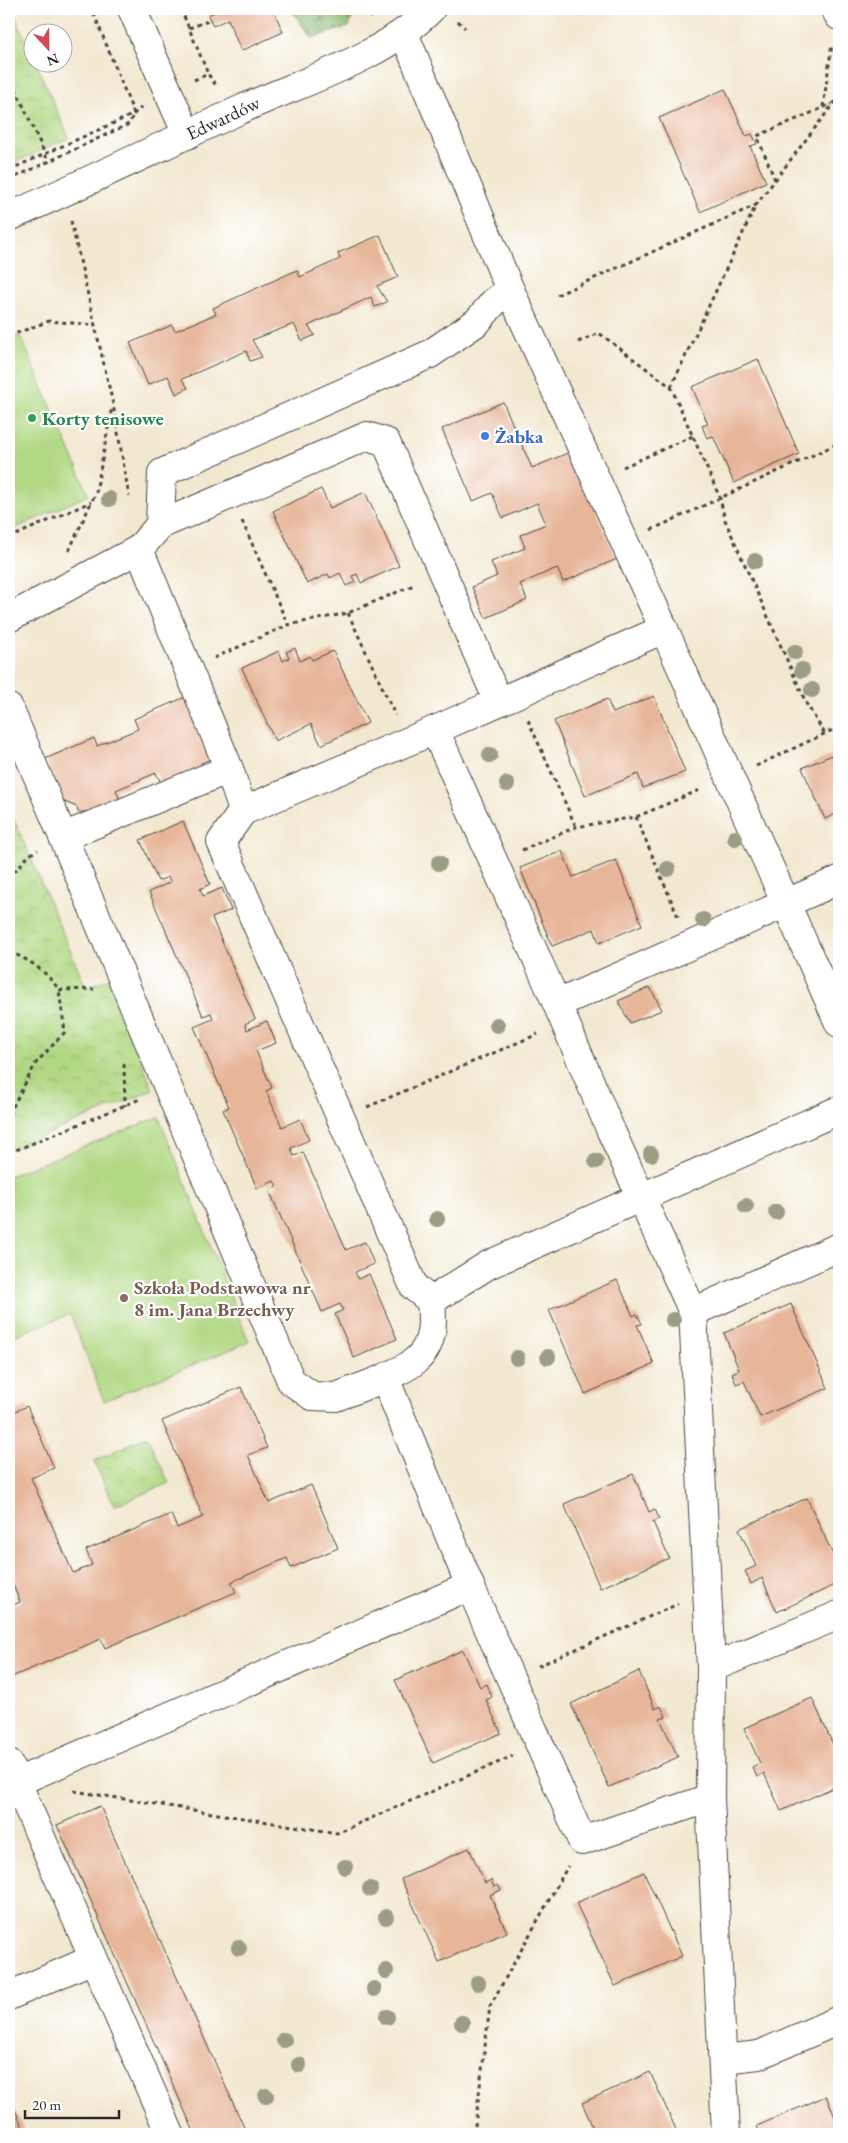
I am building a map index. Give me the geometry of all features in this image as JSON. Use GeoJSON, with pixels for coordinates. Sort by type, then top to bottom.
{"type":"FeatureCollection","features":[{"type":"Feature","properties":{"kind":"street"},"geometry":{"type":"LineString","coordinates":[[132,9],[187,135]]}},
{"type":"Feature","properties":{"kind":"street","name":"Edwardów"},"geometry":{"type":"LineString","coordinates":[[9,217],[350,62],[404,33],[431,9]]}},
{"type":"Feature","properties":{"kind":"street"},"geometry":{"type":"LineString","coordinates":[[404,33],[510,290],[731,777],[839,1022]]}},
{"type":"Feature","properties":{"kind":"street"},"geometry":{"type":"LineString","coordinates":[[160,525],[162,473],[430,354],[477,322],[494,302],[510,290]]}},
{"type":"Feature","properties":{"kind":"street"},"geometry":{"type":"LineString","coordinates":[[9,618],[139,549],[160,525],[367,436],[386,442],[442,573],[507,697]]}},
{"type":"Feature","properties":{"kind":"street"},"geometry":{"type":"LineString","coordinates":[[139,549],[230,769],[242,812]]}},
{"type":"Feature","properties":{"kind":"street"},"geometry":{"type":"LineString","coordinates":[[9,708],[291,1381],[312,1396],[336,1397],[385,1378],[417,1360],[430,1340],[433,1322],[431,1301],[414,1287],[221,842],[242,812],[435,730],[664,629]]}},
{"type":"Feature","properties":{"kind":"street"},"geometry":{"type":"LineString","coordinates":[[435,730],[693,1312],[711,1668],[710,1798],[726,2134]]}},
{"type":"Feature","properties":{"kind":"street"},"geometry":{"type":"LineString","coordinates":[[63,837],[230,769]]}},
{"type":"Feature","properties":{"kind":"street"},"geometry":{"type":"LineString","coordinates":[[560,1013],[690,945],[839,880]]}},
{"type":"Feature","properties":{"kind":"street"},"geometry":{"type":"LineString","coordinates":[[431,1301],[488,1265],[839,1110]]}},
{"type":"Feature","properties":{"kind":"street"},"geometry":{"type":"LineString","coordinates":[[693,1312],[839,1247]]}},
{"type":"Feature","properties":{"kind":"street"},"geometry":{"type":"LineString","coordinates":[[385,1378],[470,1586],[582,1842],[710,1798]]}},
{"type":"Feature","properties":{"kind":"street"},"geometry":{"type":"LineString","coordinates":[[170,2134],[13,1773],[470,1586]]}},
{"type":"Feature","properties":{"kind":"street"},"geometry":{"type":"LineString","coordinates":[[711,1668],[839,1615]]}},
{"type":"Feature","properties":{"kind":"street"},"geometry":{"type":"LineString","coordinates":[[9,1996],[93,1959]]}},
{"type":"Feature","properties":{"kind":"street"},"geometry":{"type":"LineString","coordinates":[[723,2059],[758,2055],[839,2020]]}},
{"type":"Feature","properties":{"kind":"path"},"geometry":{"type":"LineString","coordinates":[[9,180],[129,124],[134,114],[92,9]]}},
{"type":"Feature","properties":{"kind":"path"},"geometry":{"type":"LineString","coordinates":[[180,9],[208,74]]}},
{"type":"Feature","properties":{"kind":"path"},"geometry":{"type":"LineString","coordinates":[[823,108],[837,12]]}},
{"type":"Feature","properties":{"kind":"path"},"geometry":{"type":"LineString","coordinates":[[189,28],[210,20]]}},
{"type":"Feature","properties":{"kind":"path"},"geometry":{"type":"LineString","coordinates":[[9,74],[52,171]]}},
{"type":"Feature","properties":{"kind":"path"},"geometry":{"type":"LineString","coordinates":[[775,180],[757,136],[839,100]]}},
{"type":"Feature","properties":{"kind":"path"},"geometry":{"type":"LineString","coordinates":[[671,387],[756,205],[834,103]]}},
{"type":"Feature","properties":{"kind":"path"},"geometry":{"type":"LineString","coordinates":[[9,170],[134,114],[145,104]]}},
{"type":"Feature","properties":{"kind":"path"},"geometry":{"type":"LineString","coordinates":[[557,295],[756,205]]}},
{"type":"Feature","properties":{"kind":"path"},"geometry":{"type":"LineString","coordinates":[[69,216],[112,404],[130,501]]}},
{"type":"Feature","properties":{"kind":"path"},"geometry":{"type":"LineString","coordinates":[[9,336],[49,321],[95,325]]}},
{"type":"Feature","properties":{"kind":"path"},"geometry":{"type":"LineString","coordinates":[[578,342],[599,333],[671,387],[720,498],[725,520],[807,705],[825,734]]}},
{"type":"Feature","properties":{"kind":"path"},"geometry":{"type":"LineString","coordinates":[[84,578],[68,553],[96,492],[112,404]]}},
{"type":"Feature","properties":{"kind":"path"},"geometry":{"type":"LineString","coordinates":[[595,479],[693,436]]}},
{"type":"Feature","properties":{"kind":"path"},"geometry":{"type":"LineString","coordinates":[[624,543],[839,443]]}},
{"type":"Feature","properties":{"kind":"path"},"geometry":{"type":"LineString","coordinates":[[230,495],[288,625]]}},
{"type":"Feature","properties":{"kind":"path"},"geometry":{"type":"LineString","coordinates":[[9,538],[91,502]]}},
{"type":"Feature","properties":{"kind":"path"},"geometry":{"type":"LineString","coordinates":[[188,669],[288,625],[348,613],[442,573]]}},
{"type":"Feature","properties":{"kind":"path"},"geometry":{"type":"LineString","coordinates":[[348,613],[407,741]]}},
{"type":"Feature","properties":{"kind":"path"},"geometry":{"type":"LineString","coordinates":[[507,697],[576,827]]}},
{"type":"Feature","properties":{"kind":"path"},"geometry":{"type":"LineString","coordinates":[[493,863],[576,827],[636,817],[731,777],[839,727]]}},
{"type":"Feature","properties":{"kind":"path"},"geometry":{"type":"LineString","coordinates":[[636,817],[690,945]]}},
{"type":"Feature","properties":{"kind":"path"},"geometry":{"type":"LineString","coordinates":[[9,878],[29,855],[63,837]]}},
{"type":"Feature","properties":{"kind":"path"},"geometry":{"type":"LineString","coordinates":[[9,952],[20,956],[42,970],[60,990],[65,1032],[36,1063],[9,1114]]}},
{"type":"Feature","properties":{"kind":"path"},"geometry":{"type":"LineString","coordinates":[[60,990],[98,989]]}},
{"type":"Feature","properties":{"kind":"path"},"geometry":{"type":"LineString","coordinates":[[341,1118],[560,1013]]}},
{"type":"Feature","properties":{"kind":"path"},"geometry":{"type":"LineString","coordinates":[[9,1153],[168,1088]]}},
{"type":"Feature","properties":{"kind":"path"},"geometry":{"type":"LineString","coordinates":[[510,1678],[706,1592]]}},
{"type":"Feature","properties":{"kind":"path"},"geometry":{"type":"LineString","coordinates":[[66,1790],[337,1833],[539,1744]]}},
{"type":"Feature","properties":{"kind":"path"},"geometry":{"type":"LineString","coordinates":[[474,2134],[490,2006],[530,1931],[582,1842]]}},
{"type":"Feature","properties":{"kind":"green space"},"geometry":{"type":"Polygon","coordinates":[[[9,9],[12,9],[22,32],[22,72],[40,72],[69,138],[9,165],[9,9]]]}},
{"type":"Feature","properties":{"kind":"green space"},"geometry":{"type":"Polygon","coordinates":[[[291,9],[355,9],[349,27],[311,38],[291,9]]]}},
{"type":"Feature","properties":{"kind":"green space","name":"Korty tenisowe"},"geometry":{"type":"Polygon","coordinates":[[[20,335],[89,495],[9,531],[9,340],[20,335]]]}},
{"type":"Feature","properties":{"kind":"green space"},"geometry":{"type":"Polygon","coordinates":[[[9,808],[86,987],[108,979],[153,1090],[9,1150],[9,808]]]}},
{"type":"Feature","properties":{"kind":"green space"},"geometry":{"type":"Polygon","coordinates":[[[159,1117],[249,1342],[104,1401],[70,1314],[9,1338],[9,1176],[159,1117]]]}},
{"type":"Feature","properties":{"kind":"green space"},"geometry":{"type":"Polygon","coordinates":[[[147,1436],[169,1483],[114,1506],[94,1461],[147,1436]]]}},
{"type":"Feature","properties":{"kind":"building"},"geometry":{"type":"Polygon","coordinates":[[[222,9],[273,9],[283,32],[241,51],[228,19],[213,26],[208,15],[222,9]]]}},
{"type":"Feature","properties":{"kind":"building"},"geometry":{"type":"Polygon","coordinates":[[[725,89],[746,136],[752,134],[757,144],[750,146],[766,182],[700,212],[659,118],[725,89]]]}},
{"type":"Feature","properties":{"kind":"building"},"geometry":{"type":"Polygon","coordinates":[[[380,235],[398,277],[377,286],[387,302],[375,307],[371,297],[308,326],[315,335],[302,341],[294,324],[252,340],[262,357],[250,361],[246,351],[182,379],[188,388],[176,394],[168,376],[148,385],[130,343],[172,325],[175,331],[216,314],[213,308],[297,270],[300,277],[340,259],[338,253],[380,235]]]}},
{"type":"Feature","properties":{"kind":"building"},"geometry":{"type":"Polygon","coordinates":[[[758,359],[799,454],[734,483],[713,436],[707,438],[702,426],[708,424],[692,387],[758,359]]]}},
{"type":"Feature","properties":{"kind":"building"},"geometry":{"type":"Polygon","coordinates":[[[503,402],[532,468],[570,452],[617,559],[563,582],[557,568],[520,584],[527,600],[486,618],[472,587],[497,576],[491,562],[525,548],[520,535],[546,524],[537,503],[503,518],[492,493],[473,501],[442,429],[503,402]]]}},
{"type":"Feature","properties":{"kind":"building"},"geometry":{"type":"Polygon","coordinates":[[[321,489],[330,508],[365,492],[399,566],[361,583],[357,574],[352,576],[355,582],[346,586],[340,573],[330,578],[328,574],[307,584],[273,511],[321,489]]]}},
{"type":"Feature","properties":{"kind":"building"},"geometry":{"type":"Polygon","coordinates":[[[295,648],[300,661],[310,656],[312,660],[333,651],[368,723],[321,745],[311,724],[275,741],[242,668],[279,651],[283,661],[289,658],[286,652],[295,648]]]}},
{"type":"Feature","properties":{"kind":"building"},"geometry":{"type":"Polygon","coordinates":[[[190,695],[212,758],[201,763],[203,768],[162,785],[156,773],[116,790],[120,800],[93,812],[78,812],[77,807],[62,801],[45,759],[94,738],[97,746],[138,729],[134,719],[190,695]]]}},
{"type":"Feature","properties":{"kind":"building"},"geometry":{"type":"Polygon","coordinates":[[[654,696],[685,772],[643,788],[638,774],[585,796],[554,721],[607,699],[613,713],[654,696]]]}},
{"type":"Feature","properties":{"kind":"building"},"geometry":{"type":"Polygon","coordinates":[[[832,755],[839,770],[839,812],[825,819],[802,768],[832,755]]]}},
{"type":"Feature","properties":{"kind":"building"},"geometry":{"type":"Polygon","coordinates":[[[183,821],[210,884],[200,889],[203,896],[222,888],[231,910],[212,918],[255,1019],[245,1024],[247,1030],[267,1021],[276,1043],[256,1051],[272,1088],[266,1091],[282,1127],[300,1119],[309,1140],[291,1148],[294,1156],[303,1152],[346,1250],[365,1242],[374,1264],[355,1272],[358,1279],[369,1274],[397,1339],[354,1358],[335,1314],[343,1310],[340,1304],[322,1312],[269,1190],[277,1187],[274,1181],[257,1188],[223,1110],[229,1107],[194,1027],[213,1019],[211,1013],[203,1016],[149,892],[171,882],[168,877],[158,881],[140,840],[183,821]]]}},
{"type":"Feature","properties":{"kind":"building"},"geometry":{"type":"Polygon","coordinates":[[[562,851],[573,877],[616,860],[642,925],[599,943],[594,929],[552,946],[520,868],[562,851]]]}},
{"type":"Feature","properties":{"kind":"building"},"geometry":{"type":"Polygon","coordinates":[[[650,987],[662,1010],[630,1023],[618,1001],[650,987]]]}},
{"type":"Feature","properties":{"kind":"building"},"geometry":{"type":"Polygon","coordinates":[[[617,1280],[633,1316],[637,1314],[642,1324],[637,1325],[654,1364],[585,1394],[549,1310],[617,1280]]]}},
{"type":"Feature","properties":{"kind":"building"},"geometry":{"type":"Polygon","coordinates":[[[791,1304],[828,1388],[760,1417],[744,1381],[736,1384],[732,1373],[739,1370],[724,1333],[791,1304]]]}},
{"type":"Feature","properties":{"kind":"building"},"geometry":{"type":"Polygon","coordinates":[[[241,1387],[267,1448],[248,1455],[269,1503],[311,1485],[338,1548],[291,1568],[287,1558],[231,1582],[236,1592],[105,1648],[101,1639],[9,1678],[9,1607],[20,1602],[9,1575],[9,1414],[27,1406],[54,1468],[31,1478],[73,1573],[92,1565],[86,1550],[171,1514],[177,1528],[203,1517],[162,1421],[241,1387]]]}},
{"type":"Feature","properties":{"kind":"building"},"geometry":{"type":"Polygon","coordinates":[[[633,1474],[649,1512],[655,1509],[659,1519],[653,1522],[669,1558],[600,1588],[564,1504],[633,1474]]]}},
{"type":"Feature","properties":{"kind":"building"},"geometry":{"type":"Polygon","coordinates":[[[807,1498],[839,1568],[839,1583],[777,1612],[762,1578],[751,1584],[745,1571],[756,1566],[739,1529],[807,1498]]]}},
{"type":"Feature","properties":{"kind":"building"},"geometry":{"type":"Polygon","coordinates":[[[463,1650],[480,1687],[487,1684],[492,1697],[486,1700],[501,1733],[433,1763],[395,1680],[463,1650]]]}},
{"type":"Feature","properties":{"kind":"building"},"geometry":{"type":"Polygon","coordinates":[[[639,1671],[655,1709],[661,1706],[666,1717],[660,1719],[678,1757],[609,1787],[571,1704],[639,1671]]]}},
{"type":"Feature","properties":{"kind":"building"},"geometry":{"type":"Polygon","coordinates":[[[812,1698],[839,1758],[839,1785],[781,1811],[764,1773],[757,1777],[752,1767],[760,1763],[744,1728],[812,1698]]]}},
{"type":"Feature","properties":{"kind":"building"},"geometry":{"type":"Polygon","coordinates":[[[100,1806],[247,2134],[195,2134],[57,1825],[100,1806]]]}},
{"type":"Feature","properties":{"kind":"building"},"geometry":{"type":"Polygon","coordinates":[[[469,1848],[485,1883],[491,1880],[494,1887],[498,1885],[501,1890],[490,1895],[507,1932],[439,1962],[401,1879],[469,1848]]]}},
{"type":"Feature","properties":{"kind":"building"},"geometry":{"type":"Polygon","coordinates":[[[644,1872],[682,1956],[615,1986],[576,1903],[644,1872]]]}},
{"type":"Feature","properties":{"kind":"building"},"geometry":{"type":"Polygon","coordinates":[[[650,2072],[678,2134],[596,2134],[582,2103],[650,2072]]]}},
{"type":"Feature","properties":{"kind":"building"},"geometry":{"type":"Polygon","coordinates":[[[826,2096],[839,2126],[839,2134],[760,2134],[757,2126],[826,2096]]]}},
{"type":"Feature","properties":{"kind":"building"},"geometry":{"type":"Polygon","coordinates":[[[9,2097],[26,2134],[9,2134],[9,2097]]]}},
{"type":"Feature","properties":{"kind":"place","name":"Korty tenisowe"},"geometry":{"type":"Point","coordinates":[32,418]}},
{"type":"Feature","properties":{"kind":"place","name":"Żabka"},"geometry":{"type":"Point","coordinates":[485,436]}},
{"type":"Feature","properties":{"kind":"place","name":"Szkoła Podstawowa nr 8 im. Jana Brzechwy"},"geometry":{"type":"Point","coordinates":[124,1298]}}]}
